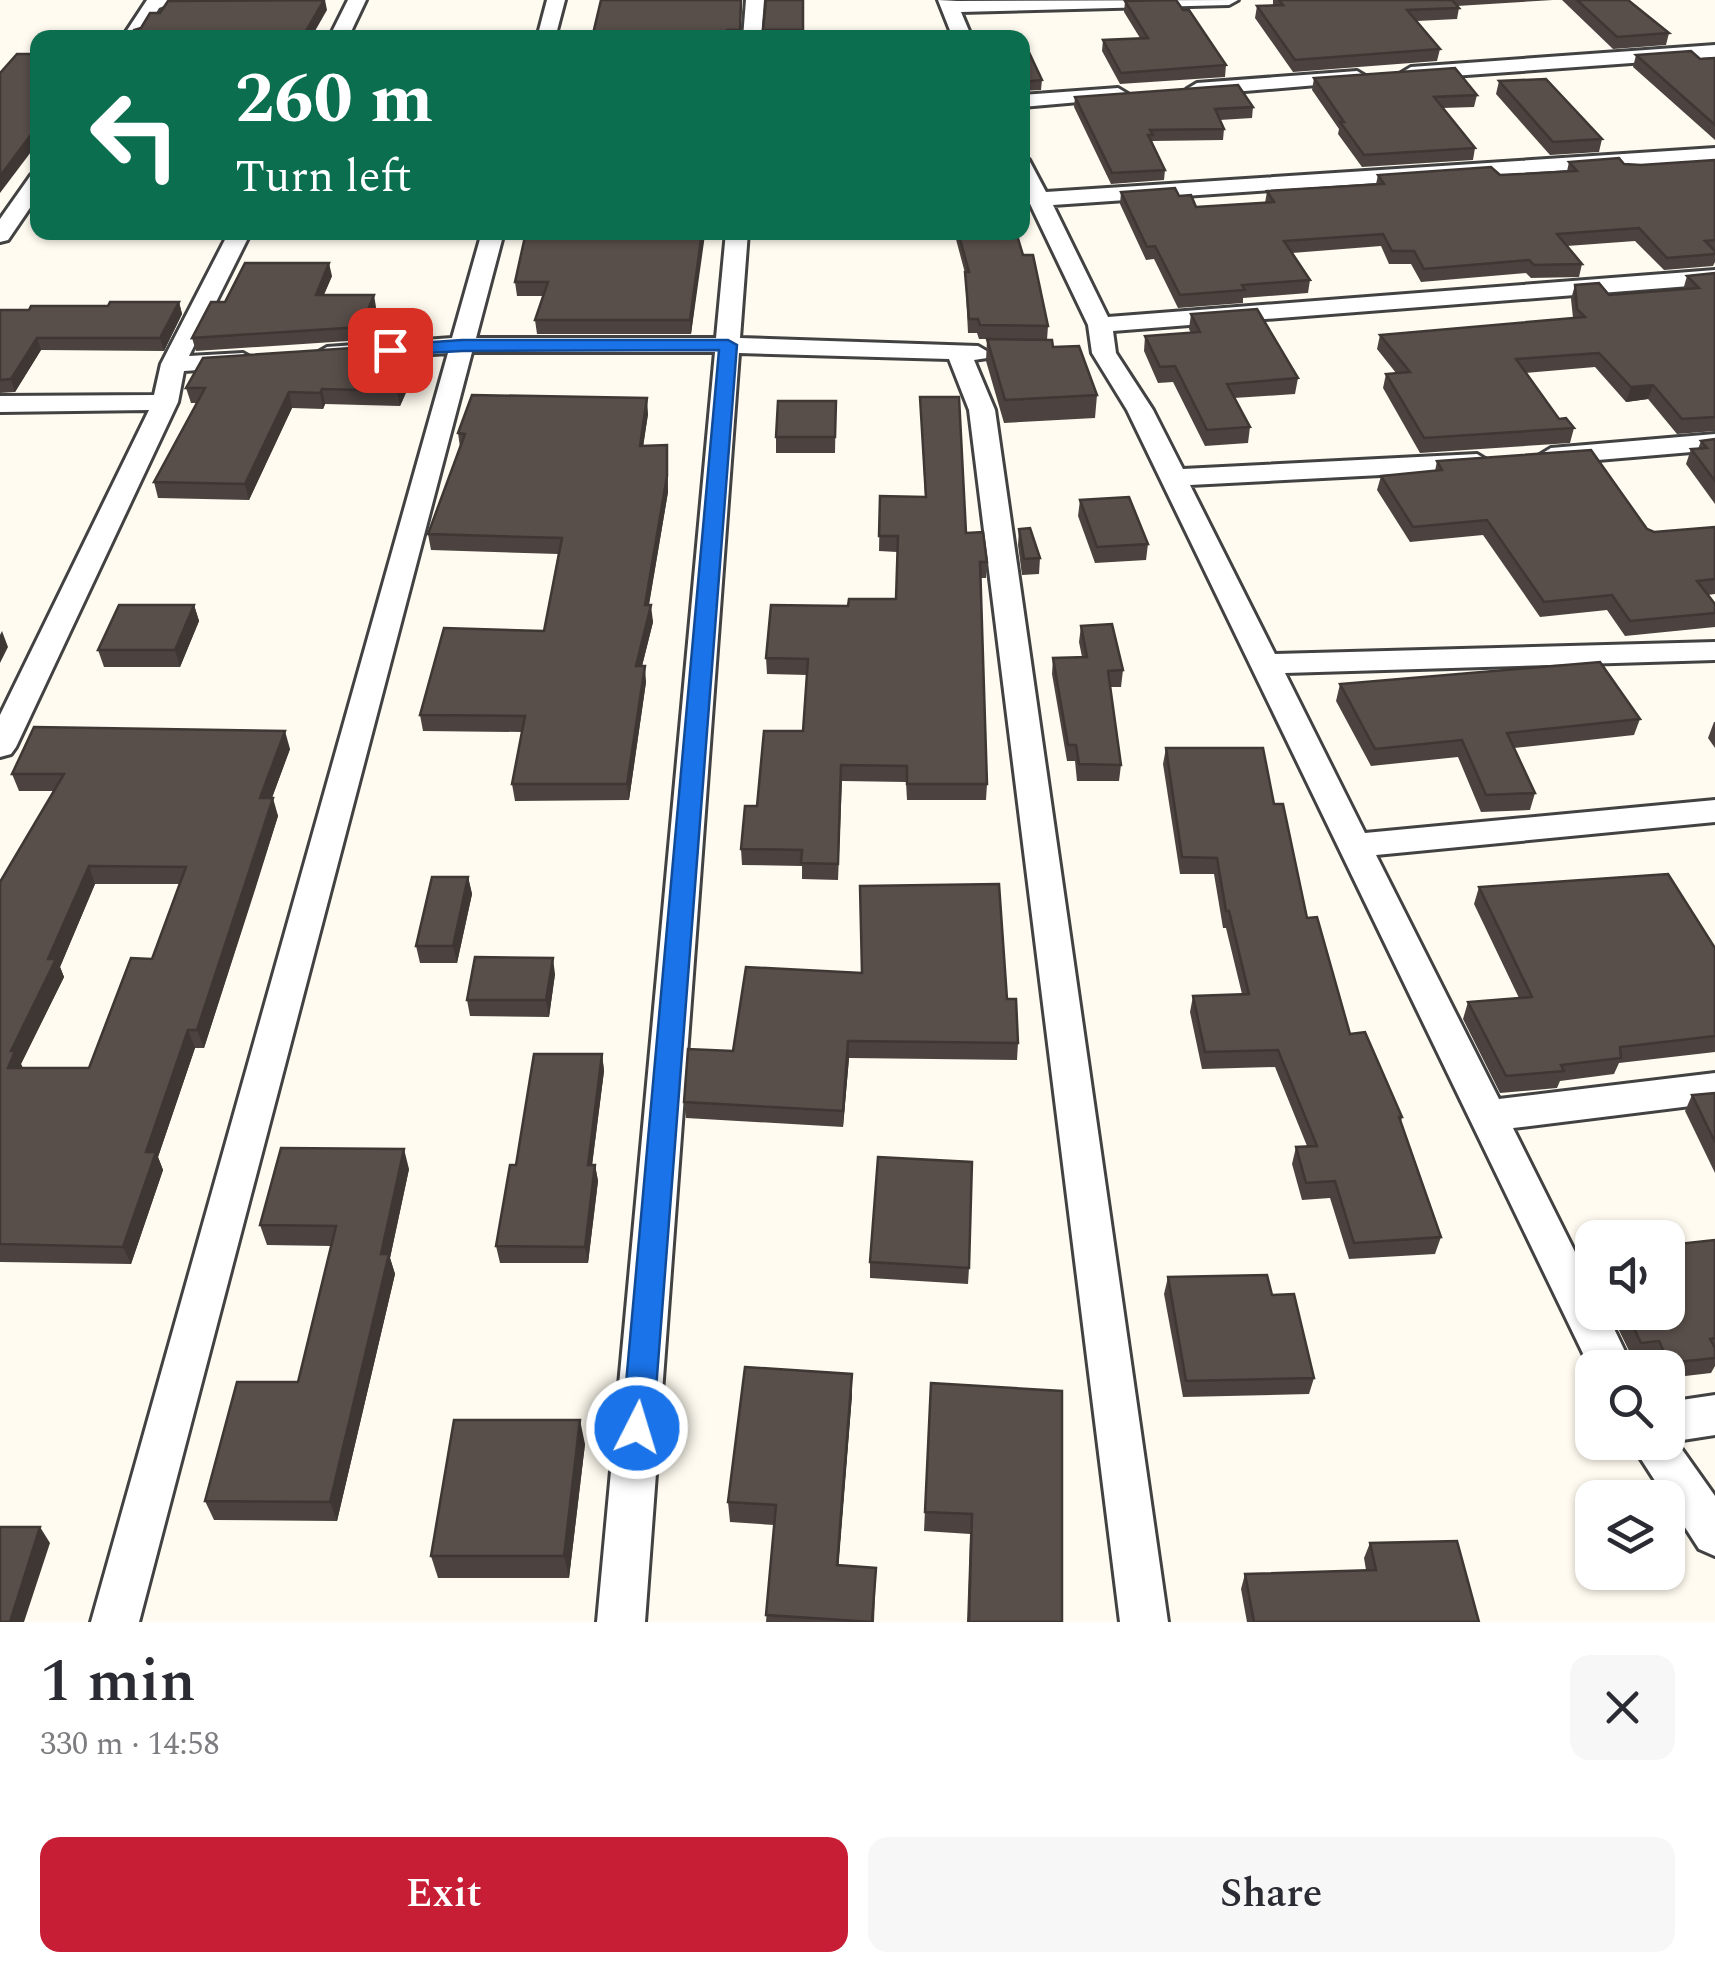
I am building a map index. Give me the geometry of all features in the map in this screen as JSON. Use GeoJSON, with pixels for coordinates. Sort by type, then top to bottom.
{"type":"FeatureCollection","features":[{"type":"Feature","properties":{"kind":"street"},"geometry":{"type":"LineString","coordinates":[[136,30],[153,4],[171,0]]}},
{"type":"Feature","properties":{"kind":"street"},"geometry":{"type":"LineString","coordinates":[[342,30],[357,0]]}},
{"type":"Feature","properties":{"kind":"street"},"geometry":{"type":"LineString","coordinates":[[548,30],[556,0]]}},
{"type":"Feature","properties":{"kind":"street"},"geometry":{"type":"LineString","coordinates":[[753,30],[755,0]]}},
{"type":"Feature","properties":{"kind":"street"},"geometry":{"type":"LineString","coordinates":[[961,30],[949,3],[1228,0]]}},
{"type":"Feature","properties":{"kind":"street"},"geometry":{"type":"LineString","coordinates":[[1181,90],[1715,51]]}},
{"type":"Feature","properties":{"kind":"street"},"geometry":{"type":"LineString","coordinates":[[1030,100],[1141,92]]}},
{"type":"Feature","properties":{"kind":"street"},"geometry":{"type":"LineString","coordinates":[[1042,200],[1715,154]]}},
{"type":"Feature","properties":{"kind":"street"},"geometry":{"type":"LineString","coordinates":[[1030,178],[1042,200],[1097,344],[1140,410],[1603,1350]]}},
{"type":"Feature","properties":{"kind":"street"},"geometry":{"type":"LineString","coordinates":[[0,236],[30,191]]}},
{"type":"Feature","properties":{"kind":"street"},"geometry":{"type":"LineString","coordinates":[[0,747],[165,402],[173,364],[236,240]]}},
{"type":"Feature","properties":{"kind":"street"},"geometry":{"type":"LineString","coordinates":[[115,1622],[490,240]]}},
{"type":"Feature","properties":{"kind":"street"},"geometry":{"type":"LineString","coordinates":[[621,1622],[736,240]]}},
{"type":"Feature","properties":{"kind":"street"},"geometry":{"type":"LineString","coordinates":[[1097,344],[1715,277]]}},
{"type":"Feature","properties":{"kind":"street"},"geometry":{"type":"LineString","coordinates":[[308,356],[462,346],[728,345],[994,353]]}},
{"type":"Feature","properties":{"kind":"street"},"geometry":{"type":"LineString","coordinates":[[958,352],[982,410],[1144,1622]]}},
{"type":"Feature","properties":{"kind":"street"},"geometry":{"type":"LineString","coordinates":[[173,364],[270,358]]}},
{"type":"Feature","properties":{"kind":"street"},"geometry":{"type":"LineString","coordinates":[[0,404],[165,402]]}},
{"type":"Feature","properties":{"kind":"street"},"geometry":{"type":"LineString","coordinates":[[1172,478],[1517,459],[1715,442]]}},
{"type":"Feature","properties":{"kind":"street"},"geometry":{"type":"LineString","coordinates":[[1263,664],[1715,651]]}},
{"type":"Feature","properties":{"kind":"street"},"geometry":{"type":"LineString","coordinates":[[1354,846],[1715,811]]}},
{"type":"Feature","properties":{"kind":"street"},"geometry":{"type":"LineString","coordinates":[[1487,1116],[1715,1088]]}},
{"type":"Feature","properties":{"kind":"street"},"geometry":{"type":"LineString","coordinates":[[1685,1419],[1715,1415]]}},
{"type":"Feature","properties":{"kind":"street"},"geometry":{"type":"LineString","coordinates":[[1664,1460],[1715,1534]]}},
{"type":"Feature","properties":{"kind":"building"},"geometry":{"type":"Polygon","coordinates":[[[324,0],[307,30],[134,30],[141,28],[150,13],[160,13],[168,1],[324,0]]]}},
{"type":"Feature","properties":{"kind":"building"},"geometry":{"type":"Polygon","coordinates":[[[601,0],[741,0],[740,30],[594,30],[601,0]]]}},
{"type":"Feature","properties":{"kind":"building"},"geometry":{"type":"Polygon","coordinates":[[[766,0],[803,0],[803,30],[763,30],[766,0]]]}},
{"type":"Feature","properties":{"kind":"building"},"geometry":{"type":"Polygon","coordinates":[[[1176,0],[1183,10],[1189,10],[1226,65],[1121,73],[1103,40],[1148,38],[1125,1],[1176,0]]]}},
{"type":"Feature","properties":{"kind":"building"},"geometry":{"type":"Polygon","coordinates":[[[1279,0],[1452,0],[1459,8],[1407,10],[1440,49],[1295,60],[1257,6],[1283,5],[1279,0]]]}},
{"type":"Feature","properties":{"kind":"building"},"geometry":{"type":"Polygon","coordinates":[[[1577,0],[1628,0],[1669,33],[1617,37],[1577,0]]]}},
{"type":"Feature","properties":{"kind":"building"},"geometry":{"type":"Polygon","coordinates":[[[1691,51],[1700,59],[1715,58],[1715,125],[1636,55],[1691,51]]]}},
{"type":"Feature","properties":{"kind":"building"},"geometry":{"type":"Polygon","coordinates":[[[17,54],[30,54],[30,136],[0,176],[0,73],[17,54]]]}},
{"type":"Feature","properties":{"kind":"building"},"geometry":{"type":"Polygon","coordinates":[[[1030,54],[1042,80],[1030,81],[1030,54]]]}},
{"type":"Feature","properties":{"kind":"building"},"geometry":{"type":"Polygon","coordinates":[[[1455,68],[1477,95],[1434,97],[1475,148],[1364,155],[1314,78],[1455,68]]]}},
{"type":"Feature","properties":{"kind":"building"},"geometry":{"type":"Polygon","coordinates":[[[1546,79],[1602,139],[1553,142],[1499,81],[1546,79]]]}},
{"type":"Feature","properties":{"kind":"building"},"geometry":{"type":"Polygon","coordinates":[[[1238,85],[1253,107],[1215,109],[1224,129],[1150,130],[1153,135],[1148,135],[1165,170],[1112,173],[1075,97],[1238,85]]]}},
{"type":"Feature","properties":{"kind":"building"},"geometry":{"type":"Polygon","coordinates":[[[1619,158],[1624,164],[1641,165],[1715,160],[1715,240],[1705,241],[1715,254],[1667,258],[1639,228],[1557,234],[1582,264],[1534,265],[1529,260],[1424,269],[1414,251],[1392,251],[1383,234],[1284,241],[1310,280],[1180,295],[1155,246],[1147,247],[1121,192],[1175,188],[1179,196],[1191,195],[1196,207],[1274,202],[1267,191],[1384,184],[1378,175],[1491,167],[1500,175],[1577,171],[1569,162],[1619,158]]]}},
{"type":"Feature","properties":{"kind":"building"},"geometry":{"type":"Polygon","coordinates":[[[524,240],[701,240],[690,320],[535,320],[548,282],[515,282],[524,240]]]}},
{"type":"Feature","properties":{"kind":"building"},"geometry":{"type":"Polygon","coordinates":[[[960,240],[1018,240],[1023,255],[1033,255],[1048,326],[980,325],[978,319],[969,319],[965,272],[969,272],[960,240]]]}},
{"type":"Feature","properties":{"kind":"building"},"geometry":{"type":"Polygon","coordinates":[[[245,263],[329,263],[316,295],[374,295],[361,327],[192,338],[211,302],[225,302],[245,263]]]}},
{"type":"Feature","properties":{"kind":"building"},"geometry":{"type":"Polygon","coordinates":[[[1715,273],[1715,417],[1682,419],[1653,385],[1631,387],[1599,353],[1516,359],[1559,419],[1566,418],[1574,428],[1424,438],[1386,374],[1410,372],[1380,335],[1585,317],[1577,309],[1575,285],[1599,283],[1609,295],[1699,288],[1687,276],[1715,273]]]}},
{"type":"Feature","properties":{"kind":"building"},"geometry":{"type":"Polygon","coordinates":[[[110,302],[179,302],[160,338],[37,338],[11,379],[0,380],[0,310],[108,306],[110,302]]]}},
{"type":"Feature","properties":{"kind":"building"},"geometry":{"type":"Polygon","coordinates":[[[1257,309],[1298,378],[1227,384],[1250,427],[1207,430],[1175,366],[1160,367],[1145,336],[1200,332],[1191,314],[1257,309]]]}},
{"type":"Feature","properties":{"kind":"building"},"geometry":{"type":"Polygon","coordinates":[[[987,339],[1052,340],[1053,347],[1079,346],[1097,395],[1005,400],[987,339]]]}},
{"type":"Feature","properties":{"kind":"building"},"geometry":{"type":"Polygon","coordinates":[[[351,348],[350,351],[414,353],[397,391],[289,392],[245,484],[154,482],[205,388],[186,388],[203,358],[351,348]]]}},
{"type":"Feature","properties":{"kind":"building"},"geometry":{"type":"Polygon","coordinates":[[[472,395],[647,398],[640,446],[667,445],[667,476],[645,605],[651,605],[636,666],[645,666],[627,784],[512,784],[525,716],[420,715],[444,628],[544,631],[562,538],[428,534],[465,434],[458,433],[472,395]]]}},
{"type":"Feature","properties":{"kind":"building"},"geometry":{"type":"Polygon","coordinates":[[[920,397],[959,397],[966,533],[983,532],[987,562],[980,562],[987,784],[907,784],[907,766],[841,765],[838,864],[801,863],[802,850],[741,849],[745,806],[757,806],[764,731],[803,731],[808,659],[766,658],[771,605],[848,606],[849,599],[896,599],[898,536],[879,536],[880,496],[926,497],[920,397]]]}},
{"type":"Feature","properties":{"kind":"building"},"geometry":{"type":"Polygon","coordinates":[[[778,401],[836,401],[835,437],[776,437],[778,401]]]}},
{"type":"Feature","properties":{"kind":"building"},"geometry":{"type":"Polygon","coordinates":[[[1715,439],[1715,481],[1691,449],[1707,448],[1701,441],[1715,439]]]}},
{"type":"Feature","properties":{"kind":"building"},"geometry":{"type":"Polygon","coordinates":[[[1591,450],[1647,529],[1654,532],[1715,527],[1715,579],[1697,581],[1715,604],[1715,613],[1630,621],[1612,595],[1544,602],[1487,520],[1413,527],[1381,476],[1442,470],[1437,461],[1591,450]]]}},
{"type":"Feature","properties":{"kind":"building"},"geometry":{"type":"Polygon","coordinates":[[[1129,497],[1148,544],[1097,547],[1080,500],[1129,497]]]}},
{"type":"Feature","properties":{"kind":"building"},"geometry":{"type":"Polygon","coordinates":[[[1030,528],[1040,558],[1024,559],[1019,529],[1030,528]]]}},
{"type":"Feature","properties":{"kind":"building"},"geometry":{"type":"Polygon","coordinates":[[[119,605],[194,605],[175,650],[98,650],[119,605]]]}},
{"type":"Feature","properties":{"kind":"building"},"geometry":{"type":"Polygon","coordinates":[[[1112,624],[1123,670],[1108,671],[1121,765],[1079,764],[1076,745],[1068,745],[1053,658],[1087,657],[1081,626],[1112,624]]]}},
{"type":"Feature","properties":{"kind":"building"},"geometry":{"type":"Polygon","coordinates":[[[1600,662],[1640,719],[1507,733],[1535,793],[1486,795],[1462,740],[1375,749],[1340,684],[1600,662]]]}},
{"type":"Feature","properties":{"kind":"building"},"geometry":{"type":"Polygon","coordinates":[[[34,727],[285,731],[260,798],[273,798],[197,1030],[188,1030],[146,1152],[156,1152],[123,1247],[0,1244],[0,882],[64,774],[12,774],[34,727]],[[89,866],[48,959],[56,959],[11,1051],[15,1051],[8,1068],[89,1068],[131,958],[152,959],[186,867],[89,866]]]}},
{"type":"Feature","properties":{"kind":"building"},"geometry":{"type":"Polygon","coordinates":[[[1166,748],[1263,748],[1274,804],[1283,804],[1307,918],[1317,917],[1350,1034],[1365,1032],[1402,1117],[1441,1237],[1354,1243],[1335,1181],[1306,1183],[1296,1147],[1317,1146],[1278,1050],[1205,1052],[1193,996],[1249,994],[1226,911],[1217,858],[1182,857],[1166,748]]]}},
{"type":"Feature","properties":{"kind":"building"},"geometry":{"type":"Polygon","coordinates":[[[1668,874],[1715,948],[1715,1036],[1620,1047],[1621,1058],[1561,1065],[1564,1071],[1506,1076],[1468,1002],[1532,997],[1479,887],[1668,874]]]}},
{"type":"Feature","properties":{"kind":"building"},"geometry":{"type":"Polygon","coordinates":[[[432,877],[468,877],[453,946],[416,946],[432,877]]]}},
{"type":"Feature","properties":{"kind":"building"},"geometry":{"type":"Polygon","coordinates":[[[999,884],[1007,999],[1016,999],[1018,1043],[848,1041],[843,1111],[684,1102],[688,1049],[733,1051],[746,967],[862,973],[860,886],[999,884]]]}},
{"type":"Feature","properties":{"kind":"building"},"geometry":{"type":"Polygon","coordinates":[[[475,957],[553,958],[546,1000],[467,1000],[475,957]]]}},
{"type":"Feature","properties":{"kind":"building"},"geometry":{"type":"Polygon","coordinates":[[[534,1054],[602,1054],[588,1165],[595,1165],[585,1247],[496,1246],[510,1165],[516,1165],[534,1054]]]}},
{"type":"Feature","properties":{"kind":"building"},"geometry":{"type":"Polygon","coordinates":[[[1715,1093],[1715,1142],[1692,1095],[1715,1093]]]}},
{"type":"Feature","properties":{"kind":"building"},"geometry":{"type":"Polygon","coordinates":[[[281,1148],[404,1149],[381,1254],[389,1254],[330,1502],[205,1501],[237,1382],[298,1382],[336,1226],[260,1225],[281,1148]]]}},
{"type":"Feature","properties":{"kind":"building"},"geometry":{"type":"Polygon","coordinates":[[[878,1157],[972,1162],[969,1268],[870,1262],[878,1157]]]}},
{"type":"Feature","properties":{"kind":"building"},"geometry":{"type":"Polygon","coordinates":[[[1715,1240],[1715,1338],[1710,1339],[1715,1358],[1685,1361],[1685,1350],[1663,1350],[1659,1341],[1641,1343],[1635,1330],[1685,1330],[1685,1243],[1715,1240]]]}},
{"type":"Feature","properties":{"kind":"building"},"geometry":{"type":"Polygon","coordinates":[[[1267,1275],[1272,1295],[1294,1294],[1314,1378],[1186,1381],[1168,1277],[1267,1275]]]}},
{"type":"Feature","properties":{"kind":"building"},"geometry":{"type":"Polygon","coordinates":[[[745,1367],[852,1374],[837,1565],[876,1568],[872,1622],[766,1615],[776,1505],[728,1502],[745,1367]]]}},
{"type":"Feature","properties":{"kind":"building"},"geometry":{"type":"Polygon","coordinates":[[[931,1383],[1062,1391],[1062,1622],[969,1622],[972,1514],[925,1512],[931,1383]]]}},
{"type":"Feature","properties":{"kind":"building"},"geometry":{"type":"Polygon","coordinates":[[[454,1420],[580,1420],[564,1556],[431,1556],[454,1420]]]}},
{"type":"Feature","properties":{"kind":"building"},"geometry":{"type":"Polygon","coordinates":[[[0,1527],[40,1527],[10,1622],[0,1622],[0,1527]]]}},
{"type":"Feature","properties":{"kind":"building"},"geometry":{"type":"Polygon","coordinates":[[[1457,1541],[1479,1622],[1254,1622],[1245,1574],[1376,1570],[1370,1543],[1457,1541]]]}},
{"type":"Feature","properties":{"kind":"route"},"geometry":{"type":"LineString","coordinates":[[390,350],[728,345],[637,1428]]}}]}
